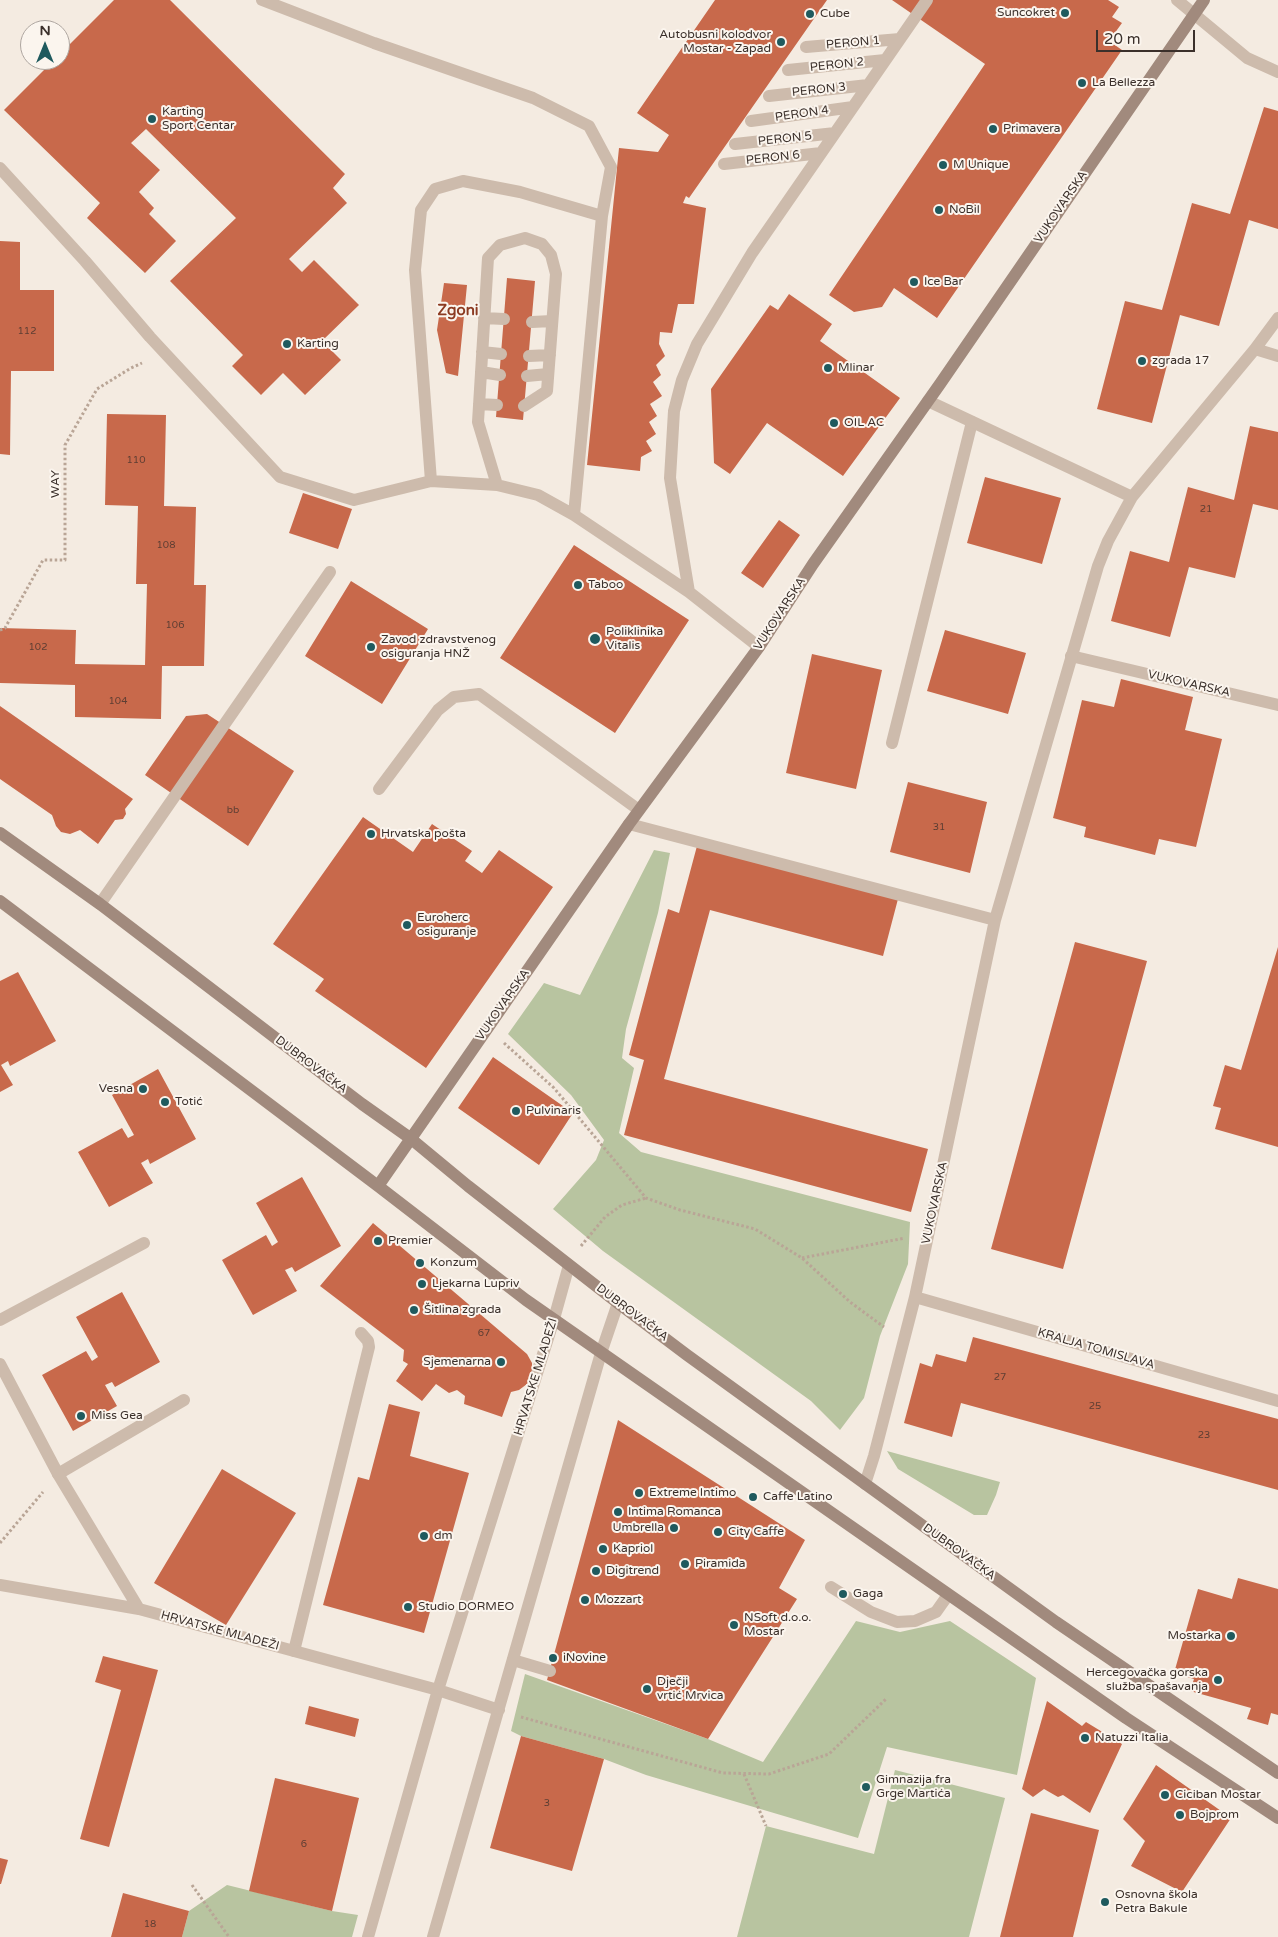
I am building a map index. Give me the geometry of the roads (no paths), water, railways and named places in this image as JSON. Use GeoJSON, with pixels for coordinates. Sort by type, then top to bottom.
{"type":"FeatureCollection","features":[{"type":"Feature","properties":{"kind":"street"},"geometry":{"type":"LineString","coordinates":[[262,0],[374,43],[534,98],[589,126],[610,167],[602,216],[574,515]]}},
{"type":"Feature","properties":{"kind":"street"},"geometry":{"type":"LineString","coordinates":[[689,592],[670,478],[674,411],[682,380],[697,344],[752,253],[927,0]]}},
{"type":"Feature","properties":{"kind":"street"},"geometry":{"type":"LineString","coordinates":[[1177,0],[1247,58],[1278,72]]}},
{"type":"Feature","properties":{"kind":"street","name":"VUKOVARSKA"},"geometry":{"type":"LineString","coordinates":[[378,1186],[629,824],[759,647],[818,556],[928,401],[1204,0]]}},
{"type":"Feature","properties":{"kind":"street","name":"PERON 1"},"geometry":{"type":"LineString","coordinates":[[806,47],[900,39]]}},
{"type":"Feature","properties":{"kind":"street","name":"PERON 2"},"geometry":{"type":"LineString","coordinates":[[788,70],[885,60]]}},
{"type":"Feature","properties":{"kind":"street","name":"PERON 3"},"geometry":{"type":"LineString","coordinates":[[769,96],[868,85]]}},
{"type":"Feature","properties":{"kind":"street","name":"PERON 4"},"geometry":{"type":"LineString","coordinates":[[751,121],[853,106]]}},
{"type":"Feature","properties":{"kind":"street","name":"PERON 5"},"geometry":{"type":"LineString","coordinates":[[736,144],[835,133]]}},
{"type":"Feature","properties":{"kind":"street","name":"PERON 6"},"geometry":{"type":"LineString","coordinates":[[724,164],[821,153]]}},
{"type":"Feature","properties":{"kind":"street"},"geometry":{"type":"LineString","coordinates":[[0,168],[85,261],[165,354],[280,478],[354,500],[431,481],[497,485],[538,495],[574,515],[689,592],[759,647]]}},
{"type":"Feature","properties":{"kind":"street"},"geometry":{"type":"LineString","coordinates":[[431,481],[415,270],[421,210],[435,189],[463,181],[520,192],[602,216]]}},
{"type":"Feature","properties":{"kind":"street"},"geometry":{"type":"LineString","coordinates":[[497,485],[478,422],[488,258],[500,245],[525,238],[542,244],[551,255],[556,274],[547,391],[524,406]]}},
{"type":"Feature","properties":{"kind":"street"},"geometry":{"type":"LineString","coordinates":[[484,318],[504,319]]}},
{"type":"Feature","properties":{"kind":"street","name":"VUKOVARSKA"},"geometry":{"type":"LineString","coordinates":[[865,1484],[915,1297],[996,920],[1070,656],[1098,566],[1108,541],[1132,497],[1255,349],[1278,318]]}},
{"type":"Feature","properties":{"kind":"street"},"geometry":{"type":"LineString","coordinates":[[532,322],[552,321]]}},
{"type":"Feature","properties":{"kind":"street"},"geometry":{"type":"LineString","coordinates":[[1255,349],[1278,356]]}},
{"type":"Feature","properties":{"kind":"street"},"geometry":{"type":"LineString","coordinates":[[482,352],[501,354]]}},
{"type":"Feature","properties":{"kind":"street"},"geometry":{"type":"LineString","coordinates":[[529,356],[550,355]]}},
{"type":"Feature","properties":{"kind":"street"},"geometry":{"type":"LineString","coordinates":[[481,372],[500,375]]}},
{"type":"Feature","properties":{"kind":"street"},"geometry":{"type":"LineString","coordinates":[[527,376],[548,374]]}},
{"type":"Feature","properties":{"kind":"street"},"geometry":{"type":"LineString","coordinates":[[928,401],[1132,497]]}},
{"type":"Feature","properties":{"kind":"street"},"geometry":{"type":"LineString","coordinates":[[479,404],[497,405]]}},
{"type":"Feature","properties":{"kind":"street"},"geometry":{"type":"LineString","coordinates":[[892,743],[972,422]]}},
{"type":"Feature","properties":{"kind":"street"},"geometry":{"type":"LineString","coordinates":[[100,904],[330,572]]}},
{"type":"Feature","properties":{"kind":"street","name":"VUKOVARSKA"},"geometry":{"type":"LineString","coordinates":[[1070,656],[1278,705]]}},
{"type":"Feature","properties":{"kind":"street"},"geometry":{"type":"LineString","coordinates":[[379,789],[438,710],[454,697],[479,694],[639,810]]}},
{"type":"Feature","properties":{"kind":"street"},"geometry":{"type":"LineString","coordinates":[[629,824],[996,920]]}},
{"type":"Feature","properties":{"kind":"street","name":"DUBROVAČKA"},"geometry":{"type":"LineString","coordinates":[[0,833],[100,904],[362,1104],[410,1138],[618,1303],[1056,1622],[1278,1773]]}},
{"type":"Feature","properties":{"kind":"street"},"geometry":{"type":"LineString","coordinates":[[0,901],[601,1353],[1126,1718],[1278,1818]]}},
{"type":"Feature","properties":{"kind":"street"},"geometry":{"type":"LineString","coordinates":[[0,1320],[144,1243]]}},
{"type":"Feature","properties":{"kind":"street","name":"HRVATSKE MLADEŽI"},"geometry":{"type":"LineString","coordinates":[[368,1937],[438,1690],[554,1319],[569,1265]]}},
{"type":"Feature","properties":{"kind":"street","name":"KRALJA TOMISLAVA"},"geometry":{"type":"LineString","coordinates":[[915,1297],[1278,1401]]}},
{"type":"Feature","properties":{"kind":"street"},"geometry":{"type":"LineString","coordinates":[[433,1937],[601,1353],[618,1303]]}},
{"type":"Feature","properties":{"kind":"street"},"geometry":{"type":"LineString","coordinates":[[294,1651],[369,1347],[368,1341],[360,1333]]}},
{"type":"Feature","properties":{"kind":"street"},"geometry":{"type":"LineString","coordinates":[[0,1364],[58,1474],[138,1609]]}},
{"type":"Feature","properties":{"kind":"street"},"geometry":{"type":"LineString","coordinates":[[58,1474],[184,1400]]}},
{"type":"Feature","properties":{"kind":"street","name":"HRVATSKE MLADEŽI"},"geometry":{"type":"LineString","coordinates":[[0,1585],[138,1609],[438,1690],[499,1710]]}},
{"type":"Feature","properties":{"kind":"street"},"geometry":{"type":"LineString","coordinates":[[831,1587],[871,1612],[897,1622],[915,1621],[936,1612],[948,1595]]}},
{"type":"Feature","properties":{"kind":"street"},"geometry":{"type":"LineString","coordinates":[[513,1660],[550,1671]]}},
{"type":"Feature","properties":{"kind":"place","name":"Suncokret"},"geometry":{"type":"Point","coordinates":[1065,13]}},
{"type":"Feature","properties":{"kind":"place","name":"Cube"},"geometry":{"type":"Point","coordinates":[810,14]}},
{"type":"Feature","properties":{"kind":"place","name":"Autobusni kolodvor Mostar - Zapad"},"geometry":{"type":"Point","coordinates":[781,42]}},
{"type":"Feature","properties":{"kind":"place","name":"La Bellezza"},"geometry":{"type":"Point","coordinates":[1082,83]}},
{"type":"Feature","properties":{"kind":"place","name":"Karting Sport Centar"},"geometry":{"type":"Point","coordinates":[152,119]}},
{"type":"Feature","properties":{"kind":"place","name":"Primavera"},"geometry":{"type":"Point","coordinates":[993,129]}},
{"type":"Feature","properties":{"kind":"place","name":"M Unique"},"geometry":{"type":"Point","coordinates":[943,165]}},
{"type":"Feature","properties":{"kind":"place","name":"NoBil"},"geometry":{"type":"Point","coordinates":[939,210]}},
{"type":"Feature","properties":{"kind":"place","name":"Ice Bar"},"geometry":{"type":"Point","coordinates":[914,282]}},
{"type":"Feature","properties":{"kind":"place","name":"Karting"},"geometry":{"type":"Point","coordinates":[287,344]}},
{"type":"Feature","properties":{"kind":"place","name":"zgrada 17"},"geometry":{"type":"Point","coordinates":[1142,361]}},
{"type":"Feature","properties":{"kind":"place","name":"Mlinar"},"geometry":{"type":"Point","coordinates":[828,368]}},
{"type":"Feature","properties":{"kind":"place","name":"OIL AC"},"geometry":{"type":"Point","coordinates":[834,423]}},
{"type":"Feature","properties":{"kind":"place","name":"Taboo"},"geometry":{"type":"Point","coordinates":[578,585]}},
{"type":"Feature","properties":{"kind":"place","name":"Poliklinika Vitalis"},"geometry":{"type":"Point","coordinates":[595,639]}},
{"type":"Feature","properties":{"kind":"place","name":"Zavod zdravstvenog osiguranja HNŽ"},"geometry":{"type":"Point","coordinates":[371,647]}},
{"type":"Feature","properties":{"kind":"place","name":"Hrvatska pošta"},"geometry":{"type":"Point","coordinates":[371,834]}},
{"type":"Feature","properties":{"kind":"place","name":"Euroherc osiguranje"},"geometry":{"type":"Point","coordinates":[407,925]}},
{"type":"Feature","properties":{"kind":"place","name":"Vesna"},"geometry":{"type":"Point","coordinates":[143,1089]}},
{"type":"Feature","properties":{"kind":"place","name":"Totić"},"geometry":{"type":"Point","coordinates":[165,1102]}},
{"type":"Feature","properties":{"kind":"place","name":"Pulvinaris"},"geometry":{"type":"Point","coordinates":[516,1111]}},
{"type":"Feature","properties":{"kind":"place","name":"Premier"},"geometry":{"type":"Point","coordinates":[378,1241]}},
{"type":"Feature","properties":{"kind":"place","name":"Konzum"},"geometry":{"type":"Point","coordinates":[420,1263]}},
{"type":"Feature","properties":{"kind":"place","name":"Ljekarna Lupriv"},"geometry":{"type":"Point","coordinates":[422,1284]}},
{"type":"Feature","properties":{"kind":"place","name":"Šitlina zgrada"},"geometry":{"type":"Point","coordinates":[414,1310]}},
{"type":"Feature","properties":{"kind":"place","name":"Sjemenarna"},"geometry":{"type":"Point","coordinates":[501,1362]}},
{"type":"Feature","properties":{"kind":"place","name":"Miss Gea"},"geometry":{"type":"Point","coordinates":[81,1416]}},
{"type":"Feature","properties":{"kind":"place","name":"Extreme Intimo"},"geometry":{"type":"Point","coordinates":[639,1493]}},
{"type":"Feature","properties":{"kind":"place","name":"Caffe Latino"},"geometry":{"type":"Point","coordinates":[753,1497]}},
{"type":"Feature","properties":{"kind":"place","name":"Intima Romanca"},"geometry":{"type":"Point","coordinates":[618,1512]}},
{"type":"Feature","properties":{"kind":"place","name":"Umbrella"},"geometry":{"type":"Point","coordinates":[674,1528]}},
{"type":"Feature","properties":{"kind":"place","name":"City Caffe"},"geometry":{"type":"Point","coordinates":[718,1532]}},
{"type":"Feature","properties":{"kind":"place","name":"dm"},"geometry":{"type":"Point","coordinates":[424,1536]}},
{"type":"Feature","properties":{"kind":"place","name":"Kapriol"},"geometry":{"type":"Point","coordinates":[603,1549]}},
{"type":"Feature","properties":{"kind":"place","name":"Piramida"},"geometry":{"type":"Point","coordinates":[685,1564]}},
{"type":"Feature","properties":{"kind":"place","name":"Digitrend"},"geometry":{"type":"Point","coordinates":[596,1571]}},
{"type":"Feature","properties":{"kind":"place","name":"Gaga"},"geometry":{"type":"Point","coordinates":[843,1594]}},
{"type":"Feature","properties":{"kind":"place","name":"Mozzart"},"geometry":{"type":"Point","coordinates":[585,1600]}},
{"type":"Feature","properties":{"kind":"place","name":"Studio DORMEO"},"geometry":{"type":"Point","coordinates":[408,1607]}},
{"type":"Feature","properties":{"kind":"place","name":"NSoft d.o.o. Mostar"},"geometry":{"type":"Point","coordinates":[734,1625]}},
{"type":"Feature","properties":{"kind":"place","name":"Mostarka"},"geometry":{"type":"Point","coordinates":[1231,1636]}},
{"type":"Feature","properties":{"kind":"place","name":"iNovine"},"geometry":{"type":"Point","coordinates":[553,1658]}},
{"type":"Feature","properties":{"kind":"place","name":"Hercegovačka gorska služba spašavanja"},"geometry":{"type":"Point","coordinates":[1218,1680]}},
{"type":"Feature","properties":{"kind":"place","name":"Dječji vrtić Mrvica"},"geometry":{"type":"Point","coordinates":[647,1689]}},
{"type":"Feature","properties":{"kind":"place","name":"Natuzzi Italia"},"geometry":{"type":"Point","coordinates":[1085,1738]}},
{"type":"Feature","properties":{"kind":"place","name":"Gimnazija fra Grge Martića"},"geometry":{"type":"Point","coordinates":[866,1787]}},
{"type":"Feature","properties":{"kind":"place","name":"Ciciban Mostar"},"geometry":{"type":"Point","coordinates":[1165,1795]}},
{"type":"Feature","properties":{"kind":"place","name":"Bojprom"},"geometry":{"type":"Point","coordinates":[1180,1815]}},
{"type":"Feature","properties":{"kind":"place","name":"Osnovna škola Petra Bakule"},"geometry":{"type":"Point","coordinates":[1105,1902]}},
{"type":"Feature","properties":{"kind":"district","name":"Zgoni"},"geometry":{"type":"Point","coordinates":[458,311]}}]}
